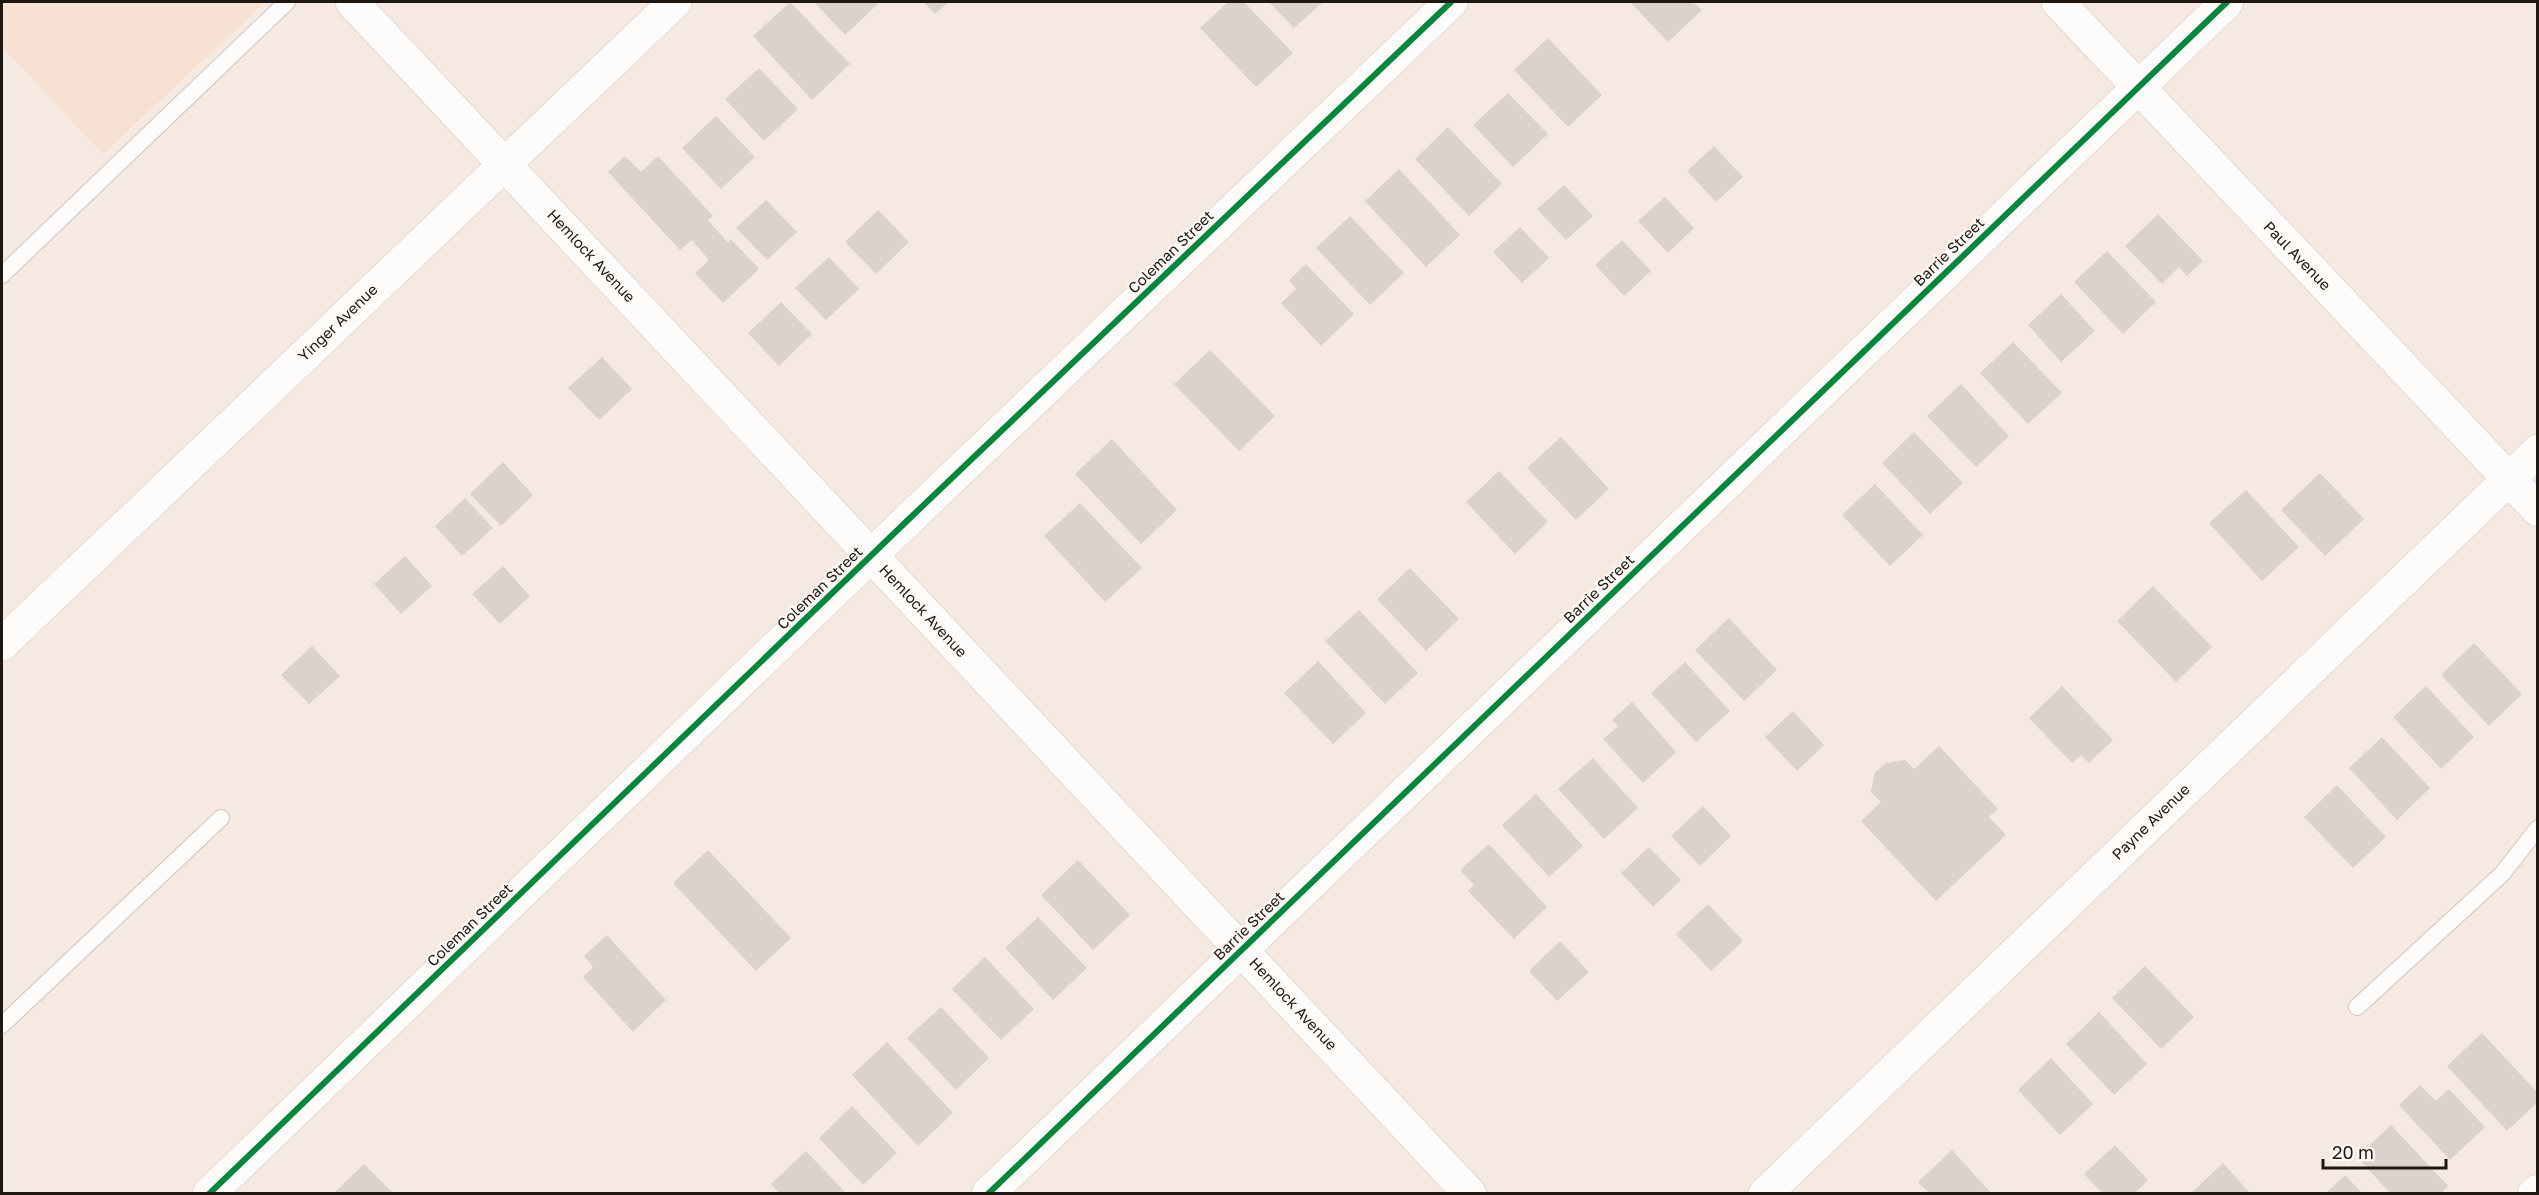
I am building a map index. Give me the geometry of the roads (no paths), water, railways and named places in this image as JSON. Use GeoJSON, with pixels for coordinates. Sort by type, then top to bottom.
{"type":"FeatureCollection","features":[{"type":"Feature","properties":{"kind":"street","name":"Hemlock Avenue"},"geometry":{"type":"LineString","coordinates":[[352,2],[1470,1194]]}},
{"type":"Feature","properties":{"kind":"street","name":"Yinger Avenue"},"geometry":{"type":"LineString","coordinates":[[2,644],[675,2]]}},
{"type":"Feature","properties":{"kind":"street","name":"Coleman Street"},"geometry":{"type":"LineString","coordinates":[[209,1194],[871,555],[1451,2]]}},
{"type":"Feature","properties":{"kind":"street","name":"Paul Avenue"},"geometry":{"type":"LineString","coordinates":[[2058,2],[2538,510]]}},
{"type":"Feature","properties":{"kind":"street","name":"Barrie Street"},"geometry":{"type":"LineString","coordinates":[[988,1194],[2227,2]]}},
{"type":"Feature","properties":{"kind":"street","name":"Payne Avenue"},"geometry":{"type":"LineString","coordinates":[[1765,1194],[2538,451]]}},
{"type":"Feature","properties":{"kind":"lane"},"geometry":{"type":"LineString","coordinates":[[2,275],[287,2]]}},
{"type":"Feature","properties":{"kind":"lane"},"geometry":{"type":"LineString","coordinates":[[2,1025],[221,818]]}},
{"type":"Feature","properties":{"kind":"lane"},"geometry":{"type":"LineString","coordinates":[[2357,1007],[2502,874],[2538,828]]}}]}
